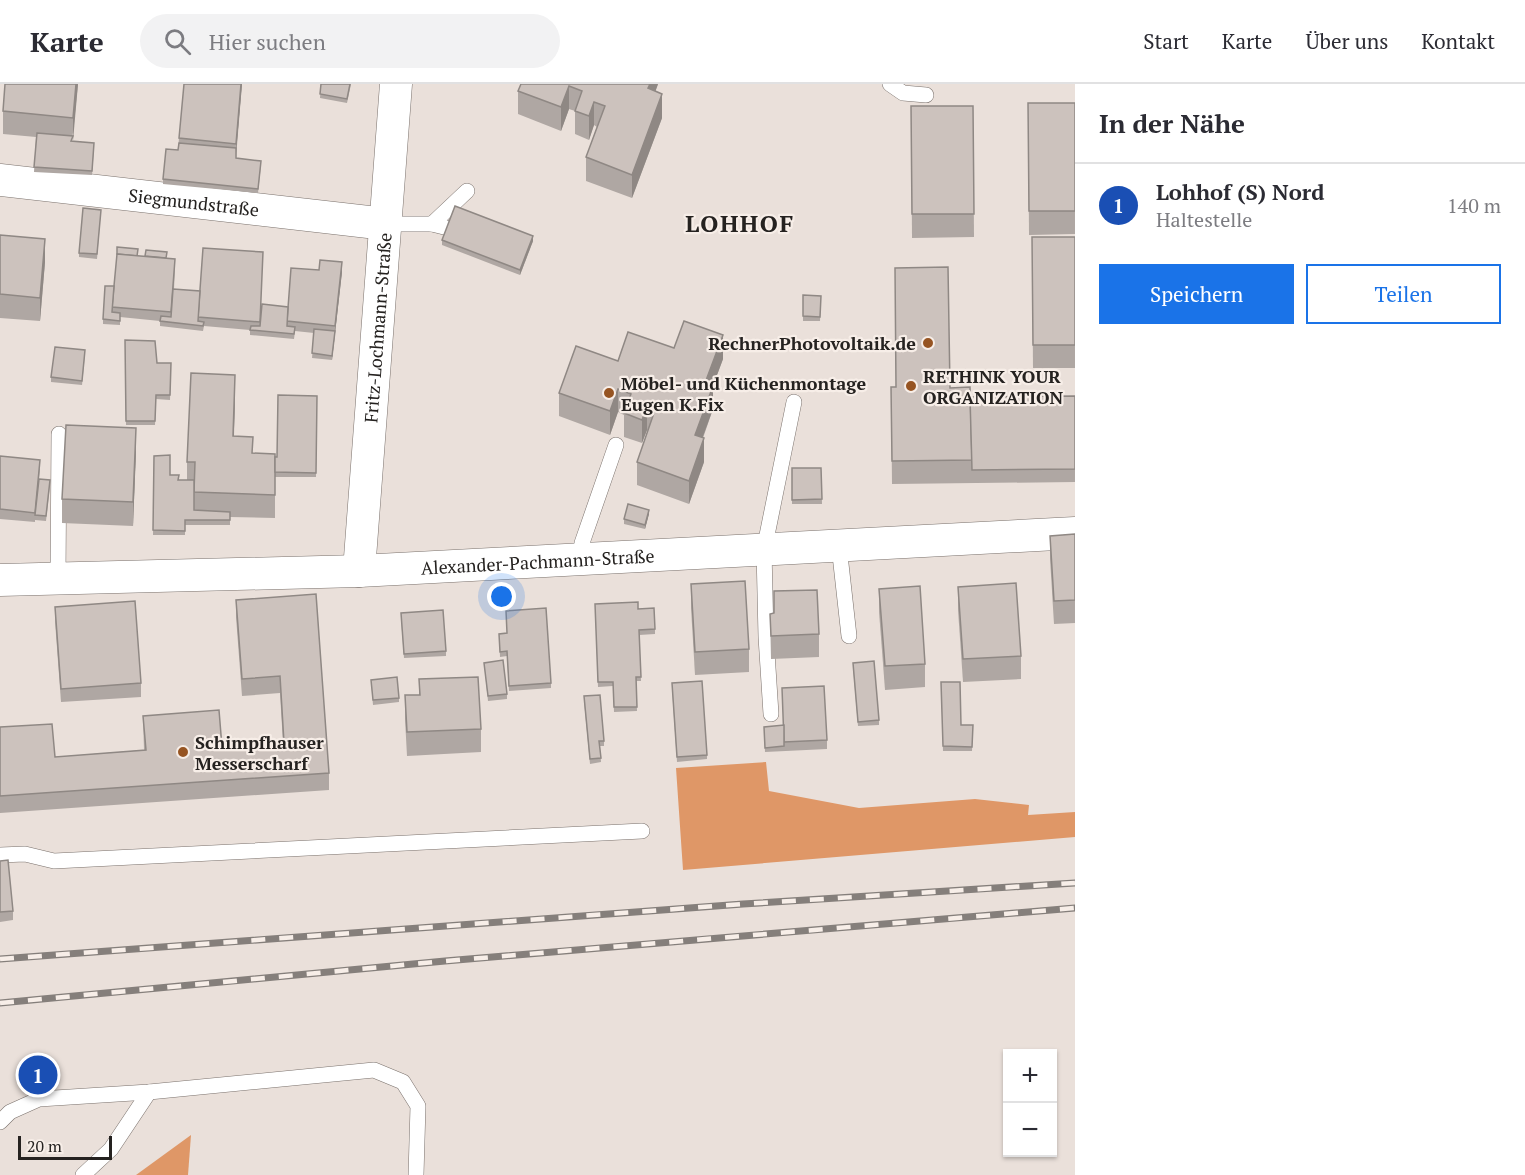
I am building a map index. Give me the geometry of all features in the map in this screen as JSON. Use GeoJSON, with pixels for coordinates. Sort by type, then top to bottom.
{"type":"FeatureCollection","features":[{"type":"Feature","properties":{"kind":"street","name":"Fritz-Lochmann-Straße"},"geometry":{"type":"LineString","coordinates":[[359,571],[396,84]]}},
{"type":"Feature","properties":{"kind":"street","name":"Siegmundstraße"},"geometry":{"type":"LineString","coordinates":[[0,180],[386,224]]}},
{"type":"Feature","properties":{"kind":"street","name":"Alexander-Pachmann-Straße"},"geometry":{"type":"LineString","coordinates":[[0,580],[359,571],[1075,533]]}},
{"type":"Feature","properties":{"kind":"lane"},"geometry":{"type":"LineString","coordinates":[[890,84],[903,93],[926,95]]}},
{"type":"Feature","properties":{"kind":"lane"},"geometry":{"type":"LineString","coordinates":[[386,224],[438,225],[467,191]]}},
{"type":"Feature","properties":{"kind":"lane"},"geometry":{"type":"LineString","coordinates":[[771,714],[764,550],[794,402]]}},
{"type":"Feature","properties":{"kind":"lane"},"geometry":{"type":"LineString","coordinates":[[58,580],[59,434]]}},
{"type":"Feature","properties":{"kind":"lane"},"geometry":{"type":"LineString","coordinates":[[580,559],[582,543],[616,445]]}},
{"type":"Feature","properties":{"kind":"lane"},"geometry":{"type":"LineString","coordinates":[[839,546],[849,636]]}},
{"type":"Feature","properties":{"kind":"lane"},"geometry":{"type":"LineString","coordinates":[[0,855],[25,854],[54,861],[642,831]]}},
{"type":"Feature","properties":{"kind":"lane"},"geometry":{"type":"LineString","coordinates":[[0,1122],[10,1112],[39,1099],[149,1092],[374,1070],[403,1082],[418,1106],[417,1175]]}},
{"type":"Feature","properties":{"kind":"lane"},"geometry":{"type":"LineString","coordinates":[[83,1175],[111,1149],[149,1092]]}},
{"type":"Feature","properties":{"kind":"shaded area"},"geometry":{"type":"Polygon","coordinates":[[[766,762],[769,791],[859,808],[975,799],[1029,805],[1028,815],[1075,812],[1075,837],[683,870],[676,768],[766,762]]]}},
{"type":"Feature","properties":{"kind":"shaded area"},"geometry":{"type":"Polygon","coordinates":[[[191,1135],[188,1175],[136,1175],[191,1135]]]}},
{"type":"Feature","properties":{"kind":"building"},"geometry":{"type":"Polygon","coordinates":[[[5,84],[76,84],[73,118],[3,111],[5,84]]]}},
{"type":"Feature","properties":{"kind":"building"},"geometry":{"type":"Polygon","coordinates":[[[184,84],[241,84],[236,144],[179,138],[184,84]]]}},
{"type":"Feature","properties":{"kind":"building"},"geometry":{"type":"Polygon","coordinates":[[[321,84],[350,84],[347,99],[320,94],[321,84]]]}},
{"type":"Feature","properties":{"kind":"building"},"geometry":{"type":"Polygon","coordinates":[[[521,84],[650,84],[648,88],[662,94],[632,175],[586,157],[605,106],[594,102],[589,116],[575,111],[582,91],[569,86],[561,107],[518,91],[521,84]]]}},
{"type":"Feature","properties":{"kind":"building"},"geometry":{"type":"Polygon","coordinates":[[[1028,103],[1075,103],[1075,211],[1029,211],[1028,103]]]}},
{"type":"Feature","properties":{"kind":"building"},"geometry":{"type":"Polygon","coordinates":[[[911,106],[973,106],[974,214],[912,214],[911,106]]]}},
{"type":"Feature","properties":{"kind":"building"},"geometry":{"type":"Polygon","coordinates":[[[37,133],[73,136],[71,141],[94,143],[92,171],[34,167],[37,133]]]}},
{"type":"Feature","properties":{"kind":"building"},"geometry":{"type":"Polygon","coordinates":[[[179,143],[236,148],[236,158],[261,161],[258,189],[163,179],[166,149],[178,150],[179,143]]]}},
{"type":"Feature","properties":{"kind":"building"},"geometry":{"type":"Polygon","coordinates":[[[455,206],[533,236],[520,270],[442,240],[455,206]]]}},
{"type":"Feature","properties":{"kind":"building"},"geometry":{"type":"Polygon","coordinates":[[[83,208],[101,210],[97,254],[79,253],[83,208]]]}},
{"type":"Feature","properties":{"kind":"building"},"geometry":{"type":"Polygon","coordinates":[[[0,235],[45,239],[40,298],[0,294],[0,235]]]}},
{"type":"Feature","properties":{"kind":"building"},"geometry":{"type":"Polygon","coordinates":[[[1032,237],[1075,237],[1075,345],[1033,345],[1032,237]]]}},
{"type":"Feature","properties":{"kind":"building"},"geometry":{"type":"Polygon","coordinates":[[[117,247],[138,249],[137,256],[117,254],[117,247]]]}},
{"type":"Feature","properties":{"kind":"building"},"geometry":{"type":"Polygon","coordinates":[[[203,248],[263,252],[260,322],[198,317],[203,248]]]}},
{"type":"Feature","properties":{"kind":"building"},"geometry":{"type":"Polygon","coordinates":[[[146,250],[167,252],[166,258],[145,256],[146,250]]]}},
{"type":"Feature","properties":{"kind":"building"},"geometry":{"type":"Polygon","coordinates":[[[117,254],[175,259],[171,312],[112,307],[117,254]]]}},
{"type":"Feature","properties":{"kind":"building"},"geometry":{"type":"Polygon","coordinates":[[[320,260],[342,262],[335,326],[287,321],[291,268],[319,270],[320,260]]]}},
{"type":"Feature","properties":{"kind":"building"},"geometry":{"type":"Polygon","coordinates":[[[948,267],[950,388],[970,387],[972,460],[892,461],[891,387],[896,387],[895,268],[948,267]]]}},
{"type":"Feature","properties":{"kind":"building"},"geometry":{"type":"Polygon","coordinates":[[[105,286],[114,286],[112,312],[120,313],[120,321],[103,319],[105,286]]]}},
{"type":"Feature","properties":{"kind":"building"},"geometry":{"type":"Polygon","coordinates":[[[173,289],[200,291],[198,321],[204,322],[203,326],[160,321],[161,316],[171,317],[173,289]]]}},
{"type":"Feature","properties":{"kind":"building"},"geometry":{"type":"Polygon","coordinates":[[[803,295],[821,296],[820,317],[803,316],[803,295]]]}},
{"type":"Feature","properties":{"kind":"building"},"geometry":{"type":"Polygon","coordinates":[[[262,304],[288,307],[287,326],[295,327],[294,334],[250,330],[251,326],[260,326],[262,304]]]}},
{"type":"Feature","properties":{"kind":"building"},"geometry":{"type":"Polygon","coordinates":[[[684,321],[723,335],[705,383],[713,386],[695,435],[704,438],[689,481],[637,462],[655,410],[647,407],[642,420],[624,413],[631,394],[618,389],[610,411],[559,393],[576,346],[618,361],[628,332],[674,348],[684,321]]]}},
{"type":"Feature","properties":{"kind":"building"},"geometry":{"type":"Polygon","coordinates":[[[314,329],[335,331],[332,356],[312,353],[314,329]]]}},
{"type":"Feature","properties":{"kind":"building"},"geometry":{"type":"Polygon","coordinates":[[[125,340],[155,341],[157,363],[171,363],[170,395],[156,395],[155,421],[126,421],[125,340]]]}},
{"type":"Feature","properties":{"kind":"building"},"geometry":{"type":"Polygon","coordinates":[[[55,347],[85,350],[82,381],[51,377],[55,347]]]}},
{"type":"Feature","properties":{"kind":"building"},"geometry":{"type":"Polygon","coordinates":[[[191,373],[235,375],[233,436],[253,437],[252,453],[275,454],[275,495],[194,492],[195,462],[187,462],[191,373]]]}},
{"type":"Feature","properties":{"kind":"building"},"geometry":{"type":"Polygon","coordinates":[[[278,395],[317,396],[316,473],[275,472],[278,395]]]}},
{"type":"Feature","properties":{"kind":"building"},"geometry":{"type":"Polygon","coordinates":[[[1075,396],[1075,469],[972,470],[970,397],[1075,396]]]}},
{"type":"Feature","properties":{"kind":"building"},"geometry":{"type":"Polygon","coordinates":[[[66,425],[136,428],[133,502],[62,499],[66,425]]]}},
{"type":"Feature","properties":{"kind":"building"},"geometry":{"type":"Polygon","coordinates":[[[170,455],[170,475],[179,475],[178,480],[194,480],[194,510],[230,512],[230,520],[185,520],[185,531],[153,530],[154,456],[170,455]]]}},
{"type":"Feature","properties":{"kind":"building"},"geometry":{"type":"Polygon","coordinates":[[[0,456],[40,460],[35,513],[0,509],[0,456]]]}},
{"type":"Feature","properties":{"kind":"building"},"geometry":{"type":"Polygon","coordinates":[[[792,468],[821,468],[822,499],[792,500],[792,468]]]}},
{"type":"Feature","properties":{"kind":"building"},"geometry":{"type":"Polygon","coordinates":[[[39,479],[50,480],[46,516],[35,515],[39,479]]]}},
{"type":"Feature","properties":{"kind":"building"},"geometry":{"type":"Polygon","coordinates":[[[628,504],[649,510],[645,525],[624,519],[628,504]]]}},
{"type":"Feature","properties":{"kind":"building"},"geometry":{"type":"Polygon","coordinates":[[[1075,534],[1075,600],[1054,601],[1050,536],[1075,534]]]}},
{"type":"Feature","properties":{"kind":"building"},"geometry":{"type":"Polygon","coordinates":[[[745,581],[749,649],[695,652],[691,584],[745,581]]]}},
{"type":"Feature","properties":{"kind":"building"},"geometry":{"type":"Polygon","coordinates":[[[1016,583],[1021,656],[963,659],[958,587],[1016,583]]]}},
{"type":"Feature","properties":{"kind":"building"},"geometry":{"type":"Polygon","coordinates":[[[920,586],[925,664],[885,666],[879,589],[920,586]]]}},
{"type":"Feature","properties":{"kind":"building"},"geometry":{"type":"Polygon","coordinates":[[[817,590],[819,634],[771,636],[770,614],[774,613],[774,591],[817,590]]]}},
{"type":"Feature","properties":{"kind":"building"},"geometry":{"type":"Polygon","coordinates":[[[316,594],[329,773],[0,796],[0,727],[52,724],[55,757],[146,750],[143,716],[219,710],[222,747],[284,743],[280,676],[242,679],[236,600],[316,594]]]}},
{"type":"Feature","properties":{"kind":"building"},"geometry":{"type":"Polygon","coordinates":[[[135,601],[141,683],[61,689],[55,607],[135,601]]]}},
{"type":"Feature","properties":{"kind":"building"},"geometry":{"type":"Polygon","coordinates":[[[638,602],[638,609],[654,608],[655,629],[639,630],[641,677],[636,677],[637,707],[614,707],[613,682],[598,682],[595,604],[638,602]]]}},
{"type":"Feature","properties":{"kind":"building"},"geometry":{"type":"Polygon","coordinates":[[[546,608],[551,683],[509,686],[507,651],[500,652],[499,634],[507,633],[506,611],[546,608]]]}},
{"type":"Feature","properties":{"kind":"building"},"geometry":{"type":"Polygon","coordinates":[[[443,610],[446,651],[404,654],[401,613],[443,610]]]}},
{"type":"Feature","properties":{"kind":"building"},"geometry":{"type":"Polygon","coordinates":[[[503,660],[507,694],[488,696],[484,663],[503,660]]]}},
{"type":"Feature","properties":{"kind":"building"},"geometry":{"type":"Polygon","coordinates":[[[874,661],[879,720],[858,722],[853,663],[874,661]]]}},
{"type":"Feature","properties":{"kind":"building"},"geometry":{"type":"Polygon","coordinates":[[[397,677],[399,698],[373,700],[371,680],[397,677]]]}},
{"type":"Feature","properties":{"kind":"building"},"geometry":{"type":"Polygon","coordinates":[[[478,677],[481,729],[407,732],[405,695],[420,695],[419,679],[478,677]]]}},
{"type":"Feature","properties":{"kind":"building"},"geometry":{"type":"Polygon","coordinates":[[[702,681],[707,755],[677,757],[672,683],[702,681]]]}},
{"type":"Feature","properties":{"kind":"building"},"geometry":{"type":"Polygon","coordinates":[[[941,682],[960,682],[961,725],[973,725],[972,747],[943,746],[941,682]]]}},
{"type":"Feature","properties":{"kind":"building"},"geometry":{"type":"Polygon","coordinates":[[[824,686],[827,740],[784,742],[782,688],[824,686]]]}},
{"type":"Feature","properties":{"kind":"building"},"geometry":{"type":"Polygon","coordinates":[[[600,695],[604,741],[599,741],[601,758],[590,759],[584,696],[600,695]]]}},
{"type":"Feature","properties":{"kind":"building"},"geometry":{"type":"Polygon","coordinates":[[[784,725],[784,746],[765,748],[764,727],[784,725]]]}},
{"type":"Feature","properties":{"kind":"building"},"geometry":{"type":"Polygon","coordinates":[[[8,860],[13,911],[0,912],[0,861],[8,860]]]}},
{"type":"Feature","properties":{"kind":"railway"},"geometry":{"type":"LineString","coordinates":[[0,959],[743,904],[1075,883]]}},
{"type":"Feature","properties":{"kind":"railway"},"geometry":{"type":"LineString","coordinates":[[0,1003],[445,961],[1075,908]]}},
{"type":"Feature","properties":{"kind":"place","name":"RechnerPhotovoltaik.de"},"geometry":{"type":"Point","coordinates":[928,343]}},
{"type":"Feature","properties":{"kind":"place","name":"RETHINK YOUR ORGANIZATION"},"geometry":{"type":"Point","coordinates":[911,386]}},
{"type":"Feature","properties":{"kind":"place","name":"Möbel- und Küchenmontage Eugen K.Fix"},"geometry":{"type":"Point","coordinates":[609,393]}},
{"type":"Feature","properties":{"kind":"place","name":"Schimpfhauser Messerscharf"},"geometry":{"type":"Point","coordinates":[183,752]}},
{"type":"Feature","properties":{"kind":"place","name":"Lohhof (S) Nord"},"geometry":{"type":"Point","coordinates":[38,1075]}},
{"type":"Feature","properties":{"kind":"district","name":"LOHHOF"},"geometry":{"type":"Point","coordinates":[740,223]}}]}
